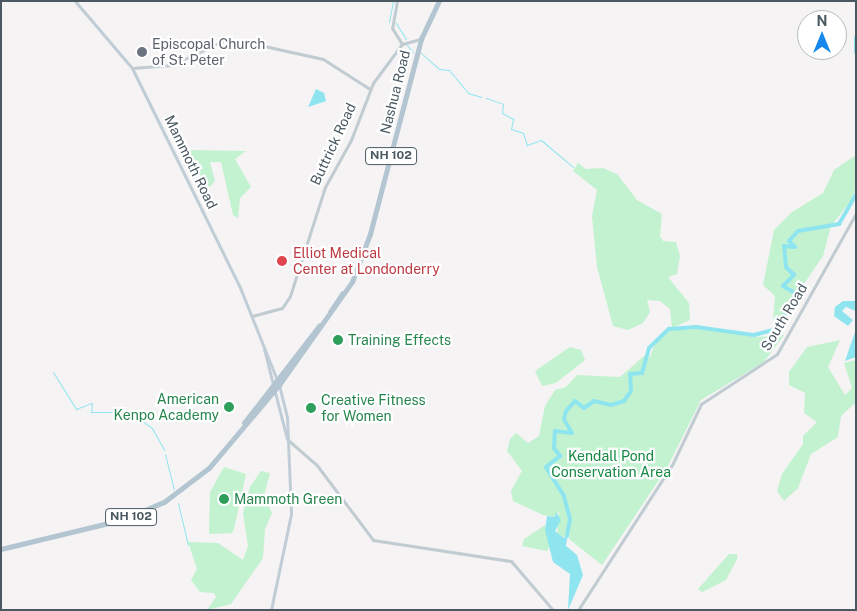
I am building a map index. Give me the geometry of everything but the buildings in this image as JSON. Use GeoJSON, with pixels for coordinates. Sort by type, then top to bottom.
{"type":"FeatureCollection","features":[{"type":"Feature","properties":{"kind":"main road","name":"Mammoth Road"},"geometry":{"type":"LineString","coordinates":[[75,1],[132,68],[252,316],[277,384],[287,440],[291,514],[271,610]]}},
{"type":"Feature","properties":{"kind":"main road","name":"Nashua Road"},"geometry":{"type":"LineString","coordinates":[[1,549],[154,507],[195,480],[236,437],[340,302],[354,277],[374,221],[421,39],[438,1]]}},
{"type":"Feature","properties":{"kind":"street"},"geometry":{"type":"LineString","coordinates":[[397,1],[392,28],[402,44],[421,39]]}},
{"type":"Feature","properties":{"kind":"street"},"geometry":{"type":"LineString","coordinates":[[132,68],[172,66],[223,41],[237,40],[323,59],[370,89]]}},
{"type":"Feature","properties":{"kind":"street","name":"Buttrick Road"},"geometry":{"type":"LineString","coordinates":[[252,316],[282,308],[290,296],[324,187],[351,140],[370,89],[402,44]]}},
{"type":"Feature","properties":{"kind":"street","name":"South Road"},"geometry":{"type":"LineString","coordinates":[[579,610],[673,463],[702,404],[777,354],[856,213]]}},
{"type":"Feature","properties":{"kind":"street"},"geometry":{"type":"LineString","coordinates":[[287,440],[316,464],[373,540],[511,561],[553,610]]}},
{"type":"Feature","properties":{"kind":"street"},"geometry":{"type":"LineString","coordinates":[[582,604],[584,610]]}},
{"type":"Feature","properties":{"kind":"green space"},"geometry":{"type":"Polygon","coordinates":[[[190,150],[246,151],[235,159],[251,187],[240,198],[238,218],[233,215],[221,162],[210,162],[215,181],[210,187],[190,162],[190,150]]]}},
{"type":"Feature","properties":{"kind":"green space"},"geometry":{"type":"Polygon","coordinates":[[[856,155],[856,189],[850,202],[831,226],[823,256],[778,322],[773,320],[775,296],[763,285],[774,230],[792,212],[823,193],[834,170],[856,155]]]}},
{"type":"Feature","properties":{"kind":"green space"},"geometry":{"type":"Polygon","coordinates":[[[578,163],[586,169],[603,168],[617,174],[637,200],[662,214],[660,236],[663,241],[676,242],[680,256],[677,274],[668,277],[689,303],[690,320],[672,328],[670,309],[660,301],[647,300],[650,312],[643,323],[628,330],[613,326],[597,267],[592,216],[597,190],[573,171],[578,163]]]}},
{"type":"Feature","properties":{"kind":"green space","name":"Kendall Pond Conservation Area"},"geometry":{"type":"Polygon","coordinates":[[[699,329],[757,337],[784,335],[764,362],[701,400],[667,468],[602,565],[569,539],[570,529],[564,537],[557,535],[559,511],[555,517],[543,515],[513,501],[511,491],[522,471],[507,451],[510,439],[516,433],[528,443],[539,436],[545,406],[555,390],[566,387],[577,375],[620,377],[644,356],[650,357],[655,343],[671,330],[699,329]]]}},
{"type":"Feature","properties":{"kind":"green space"},"geometry":{"type":"Polygon","coordinates":[[[840,340],[828,367],[845,395],[852,388],[844,363],[856,360],[856,402],[841,416],[838,437],[811,454],[798,488],[784,501],[777,491],[782,474],[803,444],[803,436],[817,422],[804,413],[805,393],[789,385],[789,372],[807,347],[840,340]]]}},
{"type":"Feature","properties":{"kind":"green space"},"geometry":{"type":"Polygon","coordinates":[[[570,347],[581,350],[585,360],[556,383],[542,386],[535,371],[570,347]]]}},
{"type":"Feature","properties":{"kind":"green space","name":"Mammoth Green"},"geometry":{"type":"Polygon","coordinates":[[[224,467],[246,474],[234,529],[232,533],[209,534],[210,492],[224,467]]]}},
{"type":"Feature","properties":{"kind":"green space"},"geometry":{"type":"Polygon","coordinates":[[[261,471],[270,473],[264,496],[272,513],[265,529],[263,558],[231,604],[207,610],[216,597],[214,593],[200,592],[191,580],[197,569],[188,542],[218,543],[243,560],[248,546],[243,513],[250,487],[261,471]]]}},
{"type":"Feature","properties":{"kind":"green space"},"geometry":{"type":"Polygon","coordinates":[[[545,525],[551,543],[547,551],[522,546],[524,539],[545,525]]]}},
{"type":"Feature","properties":{"kind":"green space"},"geometry":{"type":"Polygon","coordinates":[[[729,554],[737,554],[737,559],[726,580],[702,592],[698,589],[729,554]]]}},
{"type":"Feature","properties":{"kind":"water"},"geometry":{"type":"Polygon","coordinates":[[[316,89],[324,93],[326,101],[308,107],[316,89]]]}},
{"type":"Feature","properties":{"kind":"water"},"geometry":{"type":"Polygon","coordinates":[[[843,301],[856,301],[856,311],[846,307],[842,311],[853,320],[848,326],[834,316],[835,307],[843,301]]]}},
{"type":"Feature","properties":{"kind":"water"},"geometry":{"type":"Polygon","coordinates":[[[856,320],[856,357],[845,361],[855,332],[856,320]]]}},
{"type":"Feature","properties":{"kind":"water"},"geometry":{"type":"Polygon","coordinates":[[[556,512],[561,520],[555,531],[564,538],[568,532],[566,546],[577,555],[583,575],[568,610],[570,574],[553,562],[545,530],[547,516],[555,517],[556,512]]]}},
{"type":"Feature","properties":{"kind":"waterway"},"geometry":{"type":"LineString","coordinates":[[389,22],[393,1]]}},
{"type":"Feature","properties":{"kind":"waterway"},"geometry":{"type":"LineString","coordinates":[[396,23],[406,39]]}},
{"type":"Feature","properties":{"kind":"waterway"},"geometry":{"type":"LineString","coordinates":[[856,37],[856,52]]}},
{"type":"Feature","properties":{"kind":"waterway"},"geometry":{"type":"LineString","coordinates":[[406,44],[413,52]]}},
{"type":"Feature","properties":{"kind":"waterway"},"geometry":{"type":"LineString","coordinates":[[420,52],[439,69],[449,70],[468,93],[481,97]]}},
{"type":"Feature","properties":{"kind":"waterway"},"geometry":{"type":"LineString","coordinates":[[486,98],[503,104],[502,113],[513,119],[511,129],[523,133],[527,145],[541,140],[573,167]]}},
{"type":"Feature","properties":{"kind":"waterway"},"geometry":{"type":"LineString","coordinates":[[567,536],[570,519],[564,496],[546,467],[560,456],[554,448],[555,431],[572,433],[564,419],[566,411],[575,401],[584,408],[594,401],[611,405],[624,401],[631,391],[630,374],[642,373],[649,348],[669,329],[696,327],[754,335],[773,330],[795,302],[795,293],[783,286],[794,275],[786,267],[784,246],[795,247],[789,241],[798,231],[839,224],[856,195]]}},
{"type":"Feature","properties":{"kind":"waterway"},"geometry":{"type":"LineString","coordinates":[[53,372],[76,409],[92,403],[91,412],[130,412],[152,428],[164,450]]}},
{"type":"Feature","properties":{"kind":"waterway"},"geometry":{"type":"LineString","coordinates":[[165,454],[174,489]]}},
{"type":"Feature","properties":{"kind":"waterway"},"geometry":{"type":"LineString","coordinates":[[178,503],[188,545]]}},
{"type":"Feature","properties":{"kind":"place","name":"Episcopal Church of St. Peter"},"geometry":{"type":"Point","coordinates":[142,52]}},
{"type":"Feature","properties":{"kind":"place","name":"Elliot Medical Center at Londonderry"},"geometry":{"type":"Point","coordinates":[282,261]}},
{"type":"Feature","properties":{"kind":"place","name":"Training Effects"},"geometry":{"type":"Point","coordinates":[338,340]}},
{"type":"Feature","properties":{"kind":"place","name":"American Kenpo Academy"},"geometry":{"type":"Point","coordinates":[229,407]}},
{"type":"Feature","properties":{"kind":"place","name":"Creative Fitness for Women"},"geometry":{"type":"Point","coordinates":[311,408]}},
{"type":"Feature","properties":{"kind":"place","name":"Mammoth Green"},"geometry":{"type":"Point","coordinates":[224,499]}}]}
